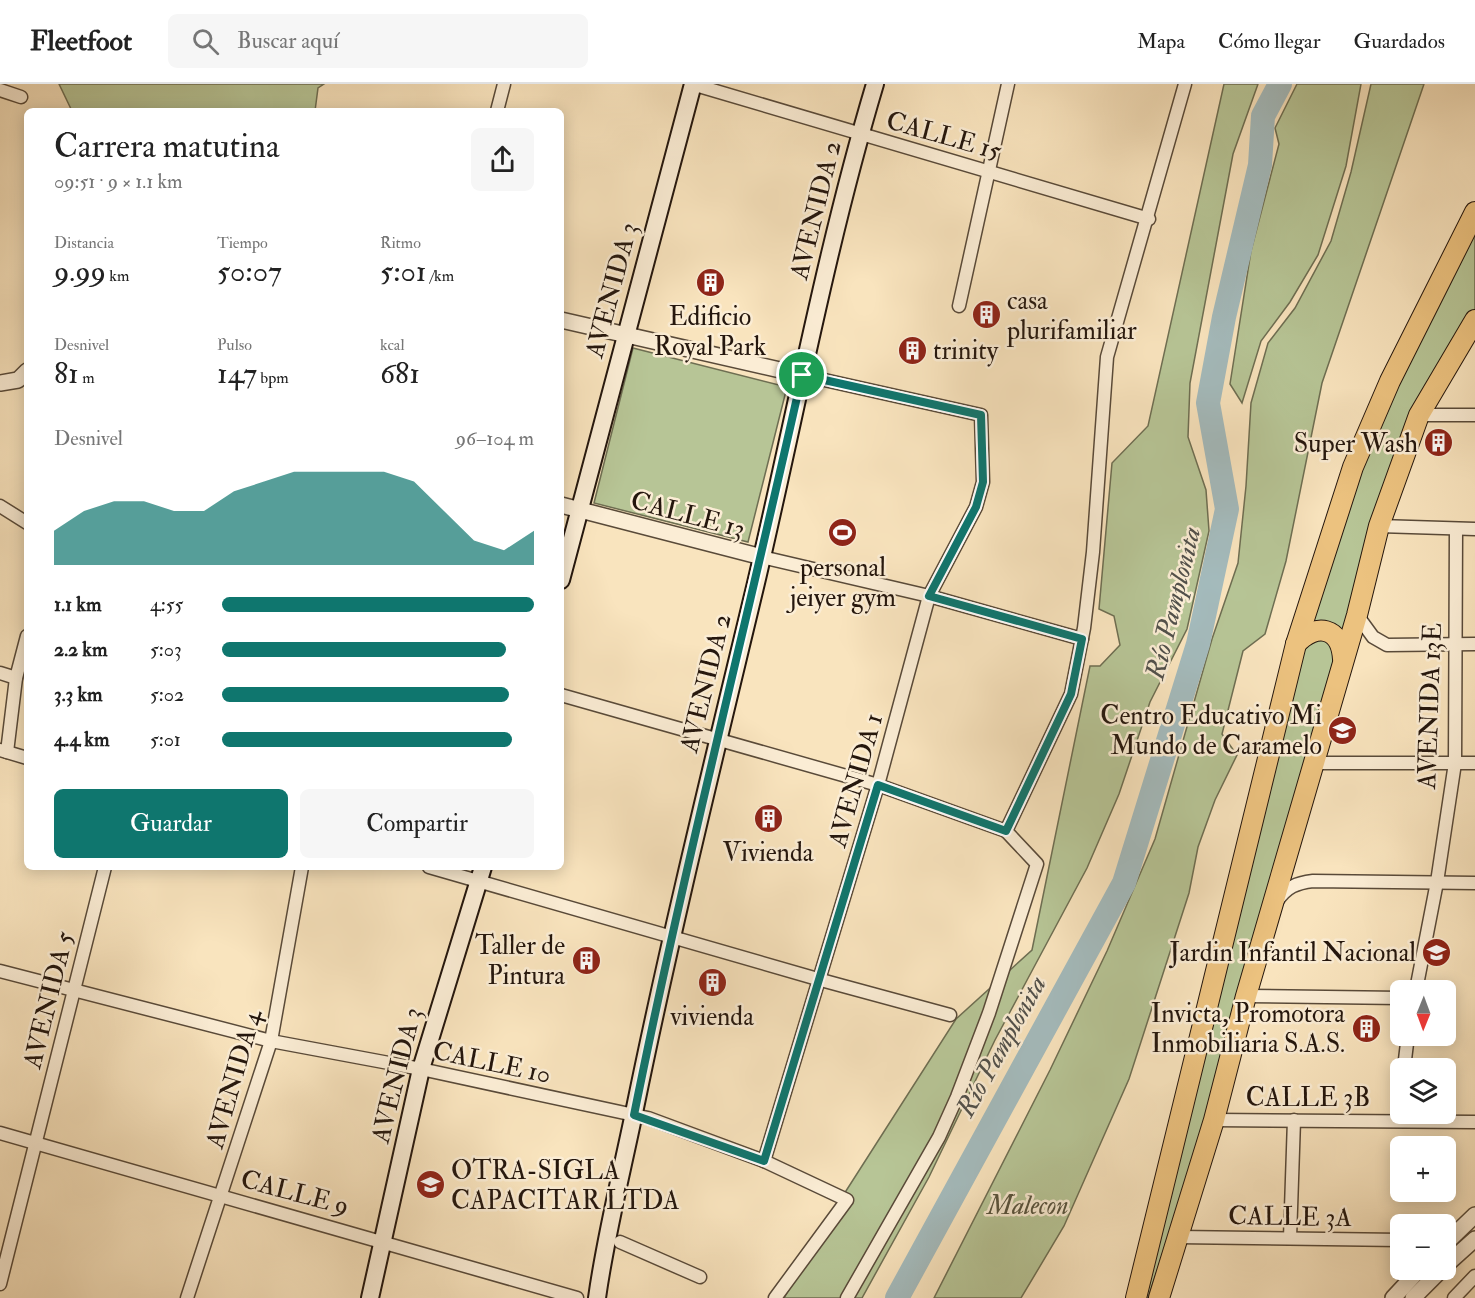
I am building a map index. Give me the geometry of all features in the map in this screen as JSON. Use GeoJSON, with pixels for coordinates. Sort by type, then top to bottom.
{"type":"FeatureCollection","features":[{"type":"Feature","properties":{"kind":"main road","name":"AVENIDA 3"},"geometry":{"type":"LineString","coordinates":[[564,568],[692,84]]}},
{"type":"Feature","properties":{"kind":"main road","name":"AVENIDA 2"},"geometry":{"type":"LineString","coordinates":[[597,1298],[605,1235],[634,1115],[670,936],[762,557],[802,375],[860,134],[875,84]]}},
{"type":"Feature","properties":{"kind":"main road"},"geometry":{"type":"LineString","coordinates":[[1136,1298],[1296,644],[1353,467],[1390,381],[1475,212]]}},
{"type":"Feature","properties":{"kind":"main road"},"geometry":{"type":"LineString","coordinates":[[1159,1298],[1214,1120],[1246,996],[1357,615],[1379,526],[1419,415],[1475,320]]}},
{"type":"Feature","properties":{"kind":"main road"},"geometry":{"type":"LineString","coordinates":[[1296,644],[1312,631],[1323,630],[1335,635],[1342,646],[1343,659]]}},
{"type":"Feature","properties":{"kind":"main road","name":"AVENIDA 3"},"geometry":{"type":"LineString","coordinates":[[370,1298],[385,1241],[422,1069],[440,1003],[482,873]]}},
{"type":"Feature","properties":{"kind":"street"},"geometry":{"type":"LineString","coordinates":[[498,108],[504,84]]}},
{"type":"Feature","properties":{"kind":"street","name":"CALLE 15"},"geometry":{"type":"LineString","coordinates":[[692,84],[1149,219]]}},
{"type":"Feature","properties":{"kind":"street"},"geometry":{"type":"LineString","coordinates":[[959,306],[1008,84]]}},
{"type":"Feature","properties":{"kind":"street"},"geometry":{"type":"LineString","coordinates":[[1006,831],[1071,694],[1082,639],[1093,552],[1107,357],[1149,219],[1185,84]]}},
{"type":"Feature","properties":{"kind":"street"},"geometry":{"type":"LineString","coordinates":[[0,90],[21,97]]}},
{"type":"Feature","properties":{"kind":"street"},"geometry":{"type":"LineString","coordinates":[[564,321],[802,375]]}},
{"type":"Feature","properties":{"kind":"street"},"geometry":{"type":"LineString","coordinates":[[0,383],[18,380],[24,374]]}},
{"type":"Feature","properties":{"kind":"street","name":"AVENIDA 1"},"geometry":{"type":"LineString","coordinates":[[764,1161],[821,980],[878,785],[929,596],[976,507],[983,482],[981,415],[802,375]]}},
{"type":"Feature","properties":{"kind":"street"},"geometry":{"type":"LineString","coordinates":[[1419,415],[1475,415]]}},
{"type":"Feature","properties":{"kind":"street"},"geometry":{"type":"LineString","coordinates":[[0,506],[24,521]]}},
{"type":"Feature","properties":{"kind":"street","name":"CALLE 13"},"geometry":{"type":"LineString","coordinates":[[564,506],[762,557],[929,596],[1082,639]]}},
{"type":"Feature","properties":{"kind":"street"},"geometry":{"type":"LineString","coordinates":[[1379,526],[1475,529]]}},
{"type":"Feature","properties":{"kind":"street","name":"AVENIDA 13E"},"geometry":{"type":"LineString","coordinates":[[1418,980],[1437,882],[1455,763],[1456,529]]}},
{"type":"Feature","properties":{"kind":"street"},"geometry":{"type":"LineString","coordinates":[[1357,615],[1372,637],[1387,645],[1475,644]]}},
{"type":"Feature","properties":{"kind":"street"},"geometry":{"type":"LineString","coordinates":[[24,647],[3,751],[24,757]]}},
{"type":"Feature","properties":{"kind":"street"},"geometry":{"type":"LineString","coordinates":[[0,673],[16,678]]}},
{"type":"Feature","properties":{"kind":"street"},"geometry":{"type":"LineString","coordinates":[[564,695],[878,785],[1006,831],[1036,864],[989,1013],[939,1137],[847,1298]]}},
{"type":"Feature","properties":{"kind":"street"},"geometry":{"type":"LineString","coordinates":[[1313,763],[1475,763]]}},
{"type":"Feature","properties":{"kind":"street","name":"AVENIDA 5"},"geometry":{"type":"LineString","coordinates":[[0,1284],[104,870]]}},
{"type":"Feature","properties":{"kind":"street","name":"AVENIDA 4"},"geometry":{"type":"LineString","coordinates":[[187,1298],[271,1041],[301,870]]}},
{"type":"Feature","properties":{"kind":"street"},"geometry":{"type":"LineString","coordinates":[[456,870],[482,873],[670,936],[950,1015]]}},
{"type":"Feature","properties":{"kind":"street"},"geometry":{"type":"LineString","coordinates":[[1270,912],[1285,890],[1296,884],[1313,881],[1475,883]]}},
{"type":"Feature","properties":{"kind":"street","name":"CALLE 10"},"geometry":{"type":"LineString","coordinates":[[0,971],[271,1041],[422,1069],[634,1115],[764,1161],[847,1200],[776,1298]]}},
{"type":"Feature","properties":{"kind":"street"},"geometry":{"type":"LineString","coordinates":[[1246,996],[1390,999]]}},
{"type":"Feature","properties":{"kind":"street","name":"CALLE 3B"},"geometry":{"type":"LineString","coordinates":[[1214,1120],[1390,1120]]}},
{"type":"Feature","properties":{"kind":"street"},"geometry":{"type":"LineString","coordinates":[[1290,1238],[1294,1120]]}},
{"type":"Feature","properties":{"kind":"street","name":"CALLE 3B"},"geometry":{"type":"LineString","coordinates":[[1456,1122],[1475,1122]]}},
{"type":"Feature","properties":{"kind":"street","name":"CALLE 9"},"geometry":{"type":"LineString","coordinates":[[0,1133],[385,1241],[578,1298]]}},
{"type":"Feature","properties":{"kind":"street"},"geometry":{"type":"LineString","coordinates":[[1456,1233],[1475,1215]]}},
{"type":"Feature","properties":{"kind":"street","name":"CALLE 3A"},"geometry":{"type":"LineString","coordinates":[[1178,1237],[1390,1240]]}},
{"type":"Feature","properties":{"kind":"street"},"geometry":{"type":"LineString","coordinates":[[1456,1256],[1475,1239]]}},
{"type":"Feature","properties":{"kind":"street"},"geometry":{"type":"LineString","coordinates":[[620,1242],[700,1277]]}},
{"type":"Feature","properties":{"kind":"street"},"geometry":{"type":"LineString","coordinates":[[1454,1298],[1475,1276]]}},
{"type":"Feature","properties":{"kind":"street"},"geometry":{"type":"LineString","coordinates":[[1393,1298],[1410,1280]]}},
{"type":"Feature","properties":{"kind":"street"},"geometry":{"type":"LineString","coordinates":[[1413,1298],[1431,1280]]}},
{"type":"Feature","properties":{"kind":"green space"},"geometry":{"type":"Polygon","coordinates":[[[59,84],[324,84],[318,88],[315,108],[71,108],[59,84]]]}},
{"type":"Feature","properties":{"kind":"green space"},"geometry":{"type":"Polygon","coordinates":[[[1224,84],[1258,84],[1233,154],[1190,383],[1188,437],[1206,490],[1209,531],[1187,629],[1150,702],[1119,794],[1087,868],[995,1040],[929,1177],[862,1298],[784,1298],[837,1205],[956,1019],[1032,950],[1090,666],[1100,666],[1120,645],[1114,616],[1099,609],[1112,463],[1148,426],[1224,84]]]}},
{"type":"Feature","properties":{"kind":"green space"},"geometry":{"type":"Polygon","coordinates":[[[1297,84],[1361,84],[1346,166],[1318,255],[1290,302],[1261,341],[1242,403],[1230,384],[1251,251],[1279,144],[1275,128],[1297,84]]]}},
{"type":"Feature","properties":{"kind":"green space","name":"Malecon"},"geometry":{"type":"Polygon","coordinates":[[[1371,84],[1424,84],[1322,383],[1286,561],[1265,634],[1243,651],[1222,734],[1237,755],[1215,800],[1198,847],[1189,893],[1129,1079],[1064,1226],[1021,1298],[934,1298],[1050,1070],[1107,951],[1155,839],[1212,639],[1238,563],[1251,403],[1268,343],[1295,308],[1331,241],[1351,172],[1371,84]]]}},
{"type":"Feature","properties":{"kind":"green space"},"geometry":{"type":"Polygon","coordinates":[[[1475,219],[1475,312],[1417,413],[1344,645],[1309,629],[1355,469],[1475,219]]]}},
{"type":"Feature","properties":{"kind":"green space"},"geometry":{"type":"Polygon","coordinates":[[[633,348],[787,387],[748,542],[594,503],[633,348]]]}},
{"type":"Feature","properties":{"kind":"green space"},"geometry":{"type":"Polygon","coordinates":[[[1312,632],[1340,647],[1200,1136],[1148,1298],[1142,1298],[1298,647],[1312,632]]]}},
{"type":"Feature","properties":{"kind":"waterway","name":"Río Pamplonita"},"geometry":{"type":"LineString","coordinates":[[897,1298],[1124,883],[1198,644],[1227,509],[1208,403],[1224,317],[1260,165],[1263,116],[1280,84]]}},
{"type":"Feature","properties":{"kind":"place","name":"Edificio Royal Park"},"geometry":{"type":"Point","coordinates":[710,282]}},
{"type":"Feature","properties":{"kind":"place","name":"casa plurifamiliar"},"geometry":{"type":"Point","coordinates":[986,315]}},
{"type":"Feature","properties":{"kind":"place","name":"trinity"},"geometry":{"type":"Point","coordinates":[912,350]}},
{"type":"Feature","properties":{"kind":"place","name":"Super Wash"},"geometry":{"type":"Point","coordinates":[1439,443]}},
{"type":"Feature","properties":{"kind":"place","name":"personal jeiyer gym"},"geometry":{"type":"Point","coordinates":[843,533]}},
{"type":"Feature","properties":{"kind":"place","name":"Centro Educativo Mi Mundo de Caramelo"},"geometry":{"type":"Point","coordinates":[1343,730]}},
{"type":"Feature","properties":{"kind":"place","name":"Vivienda"},"geometry":{"type":"Point","coordinates":[768,818]}},
{"type":"Feature","properties":{"kind":"place","name":"Jardin Infantil Nacional"},"geometry":{"type":"Point","coordinates":[1437,952]}},
{"type":"Feature","properties":{"kind":"place","name":"Taller de Pintura"},"geometry":{"type":"Point","coordinates":[586,960]}},
{"type":"Feature","properties":{"kind":"place","name":"vivienda"},"geometry":{"type":"Point","coordinates":[712,982]}},
{"type":"Feature","properties":{"kind":"place","name":"Invicta, Promotora Inmobiliaria S.A.S."},"geometry":{"type":"Point","coordinates":[1366,1028]}},
{"type":"Feature","properties":{"kind":"place","name":"OTRA-SIGLA CAPACITAR LTDA"},"geometry":{"type":"Point","coordinates":[430,1185]}},
{"type":"Feature","properties":{"kind":"route"},"geometry":{"type":"LineString","coordinates":[[802,375],[981,415],[983,482],[976,507],[929,596],[1082,639],[1071,694],[1006,831],[878,785],[821,980],[764,1161],[648,1118],[634,1115],[670,936],[756,584],[802,375]]}}]}
